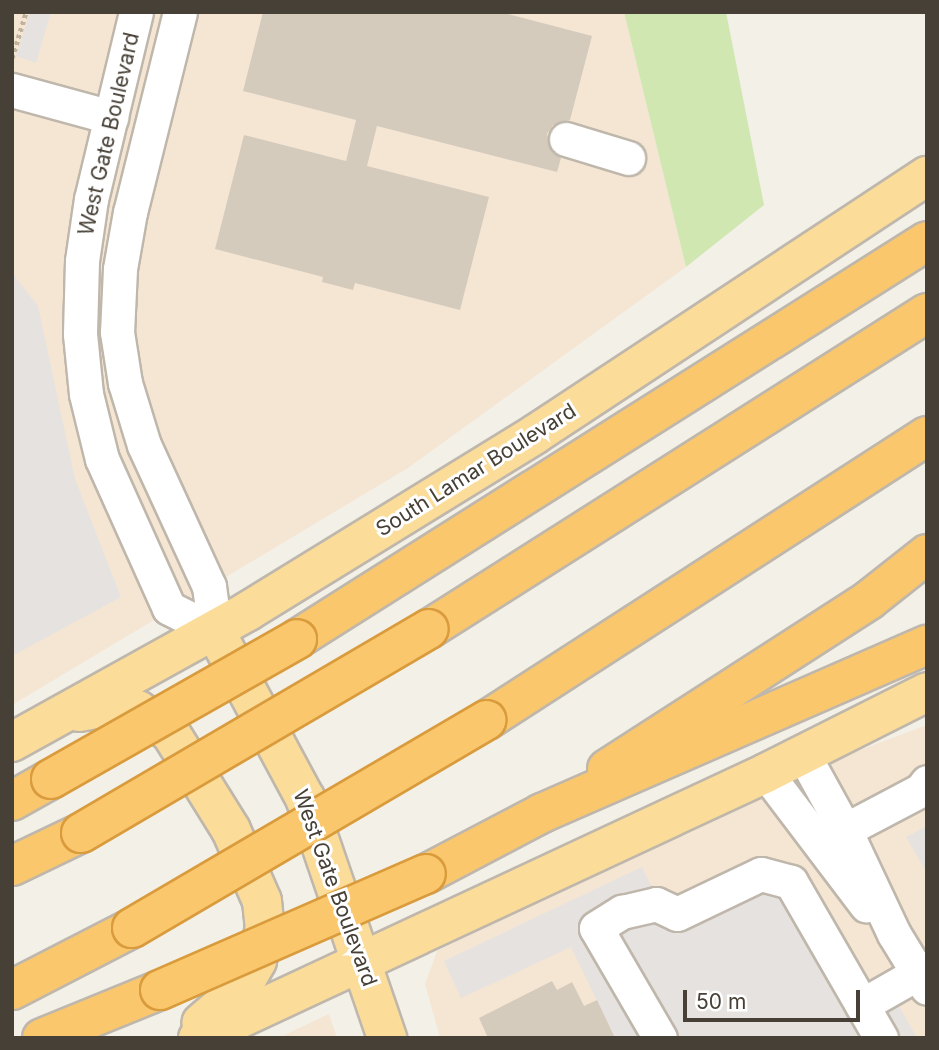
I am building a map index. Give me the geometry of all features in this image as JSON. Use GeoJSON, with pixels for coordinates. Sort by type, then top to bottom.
{"type":"FeatureCollection","features":[{"type":"Feature","properties":{"kind":"highway"},"geometry":{"type":"LineString","coordinates":[[12,802],[298,639],[927,242]]}},
{"type":"Feature","properties":{"kind":"highway"},"geometry":{"type":"LineString","coordinates":[[12,866],[81,833],[330,691],[927,313]]}},
{"type":"Feature","properties":{"kind":"highway"},"geometry":{"type":"LineString","coordinates":[[12,990],[260,857],[487,720],[927,436]]}},
{"type":"Feature","properties":{"kind":"highway"},"geometry":{"type":"LineString","coordinates":[[542,813],[869,600],[927,554]]}},
{"type":"Feature","properties":{"kind":"highway"},"geometry":{"type":"LineString","coordinates":[[42,1038],[160,990],[426,874],[542,813],[927,645]]}},
{"type":"Feature","properties":{"kind":"main road","name":"South Lamar Boulevard"},"geometry":{"type":"LineString","coordinates":[[12,742],[215,631],[534,435],[927,176]]}},
{"type":"Feature","properties":{"kind":"main road","name":"West Gate Boulevard"},"geometry":{"type":"LineString","coordinates":[[215,631],[305,798],[365,963],[387,1038]]}},
{"type":"Feature","properties":{"kind":"main road"},"geometry":{"type":"LineString","coordinates":[[198,1038],[365,963],[922,697]]}},
{"type":"Feature","properties":{"kind":"main road"},"geometry":{"type":"LineString","coordinates":[[61,716],[112,706],[138,710],[170,732],[231,830],[262,901],[265,928],[257,961],[241,989],[183,1038]]}},
{"type":"Feature","properties":{"kind":"street","name":"West Gate Boulevard"},"geometry":{"type":"LineString","coordinates":[[136,12],[90,199],[82,261],[80,334],[86,394],[102,459],[169,608],[215,631]]}},
{"type":"Feature","properties":{"kind":"street","name":"West Gate Boulevard"},"geometry":{"type":"LineString","coordinates":[[180,12],[130,212],[120,269],[117,332],[125,383],[144,445],[209,586],[215,631]]}},
{"type":"Feature","properties":{"kind":"street"},"geometry":{"type":"LineString","coordinates":[[12,90],[111,117]]}},
{"type":"Feature","properties":{"kind":"street"},"geometry":{"type":"LineString","coordinates":[[566,139],[628,158]]}},
{"type":"Feature","properties":{"kind":"street"},"geometry":{"type":"LineString","coordinates":[[803,754],[845,830],[894,934]]}},
{"type":"Feature","properties":{"kind":"street"},"geometry":{"type":"LineString","coordinates":[[766,773],[858,897],[894,934],[924,977],[862,1005]]}},
{"type":"Feature","properties":{"kind":"street"},"geometry":{"type":"LineString","coordinates":[[845,830],[924,786]]}},
{"type":"Feature","properties":{"kind":"street"},"geometry":{"type":"LineString","coordinates":[[660,1038],[596,928],[622,912],[656,904],[677,914],[761,874],[791,882],[881,1038]]}},
{"type":"Feature","properties":{"kind":"path"},"geometry":{"type":"LineString","coordinates":[[12,58],[26,12]]}},
{"type":"Feature","properties":{"kind":"shaded area"},"geometry":{"type":"Polygon","coordinates":[[[12,12],[624,12],[686,267],[408,468],[12,705],[12,12]]]}},
{"type":"Feature","properties":{"kind":"shaded area"},"geometry":{"type":"Polygon","coordinates":[[[30,12],[51,12],[36,63],[16,56],[30,12]]]}},
{"type":"Feature","properties":{"kind":"shaded area"},"geometry":{"type":"Polygon","coordinates":[[[12,273],[38,306],[75,479],[121,597],[12,656],[12,273]]]}},
{"type":"Feature","properties":{"kind":"shaded area"},"geometry":{"type":"Polygon","coordinates":[[[927,725],[927,1038],[440,1038],[425,984],[437,951],[820,765],[927,725]]]}},
{"type":"Feature","properties":{"kind":"shaded area"},"geometry":{"type":"Polygon","coordinates":[[[927,826],[927,873],[906,837],[927,826]]]}},
{"type":"Feature","properties":{"kind":"shaded area"},"geometry":{"type":"Polygon","coordinates":[[[754,860],[785,863],[809,878],[878,1000],[891,992],[917,1038],[615,1038],[571,947],[461,998],[444,961],[642,867],[650,884],[664,894],[685,895],[754,860]]]}},
{"type":"Feature","properties":{"kind":"shaded area"},"geometry":{"type":"Polygon","coordinates":[[[329,1014],[337,1038],[278,1038],[329,1014]]]}},
{"type":"Feature","properties":{"kind":"green space"},"geometry":{"type":"Polygon","coordinates":[[[624,12],[726,12],[764,205],[686,267],[624,12]]]}},
{"type":"Feature","properties":{"kind":"building"},"geometry":{"type":"Polygon","coordinates":[[[263,12],[500,12],[592,36],[570,120],[553,125],[547,134],[552,152],[561,158],[557,172],[377,126],[367,166],[489,197],[460,310],[355,283],[353,290],[322,282],[323,277],[215,249],[244,135],[346,161],[356,120],[243,91],[263,12]]]}},
{"type":"Feature","properties":{"kind":"building"},"geometry":{"type":"Polygon","coordinates":[[[552,981],[557,990],[572,982],[584,1006],[597,1000],[615,1038],[488,1038],[479,1018],[552,981]]]}}]}
